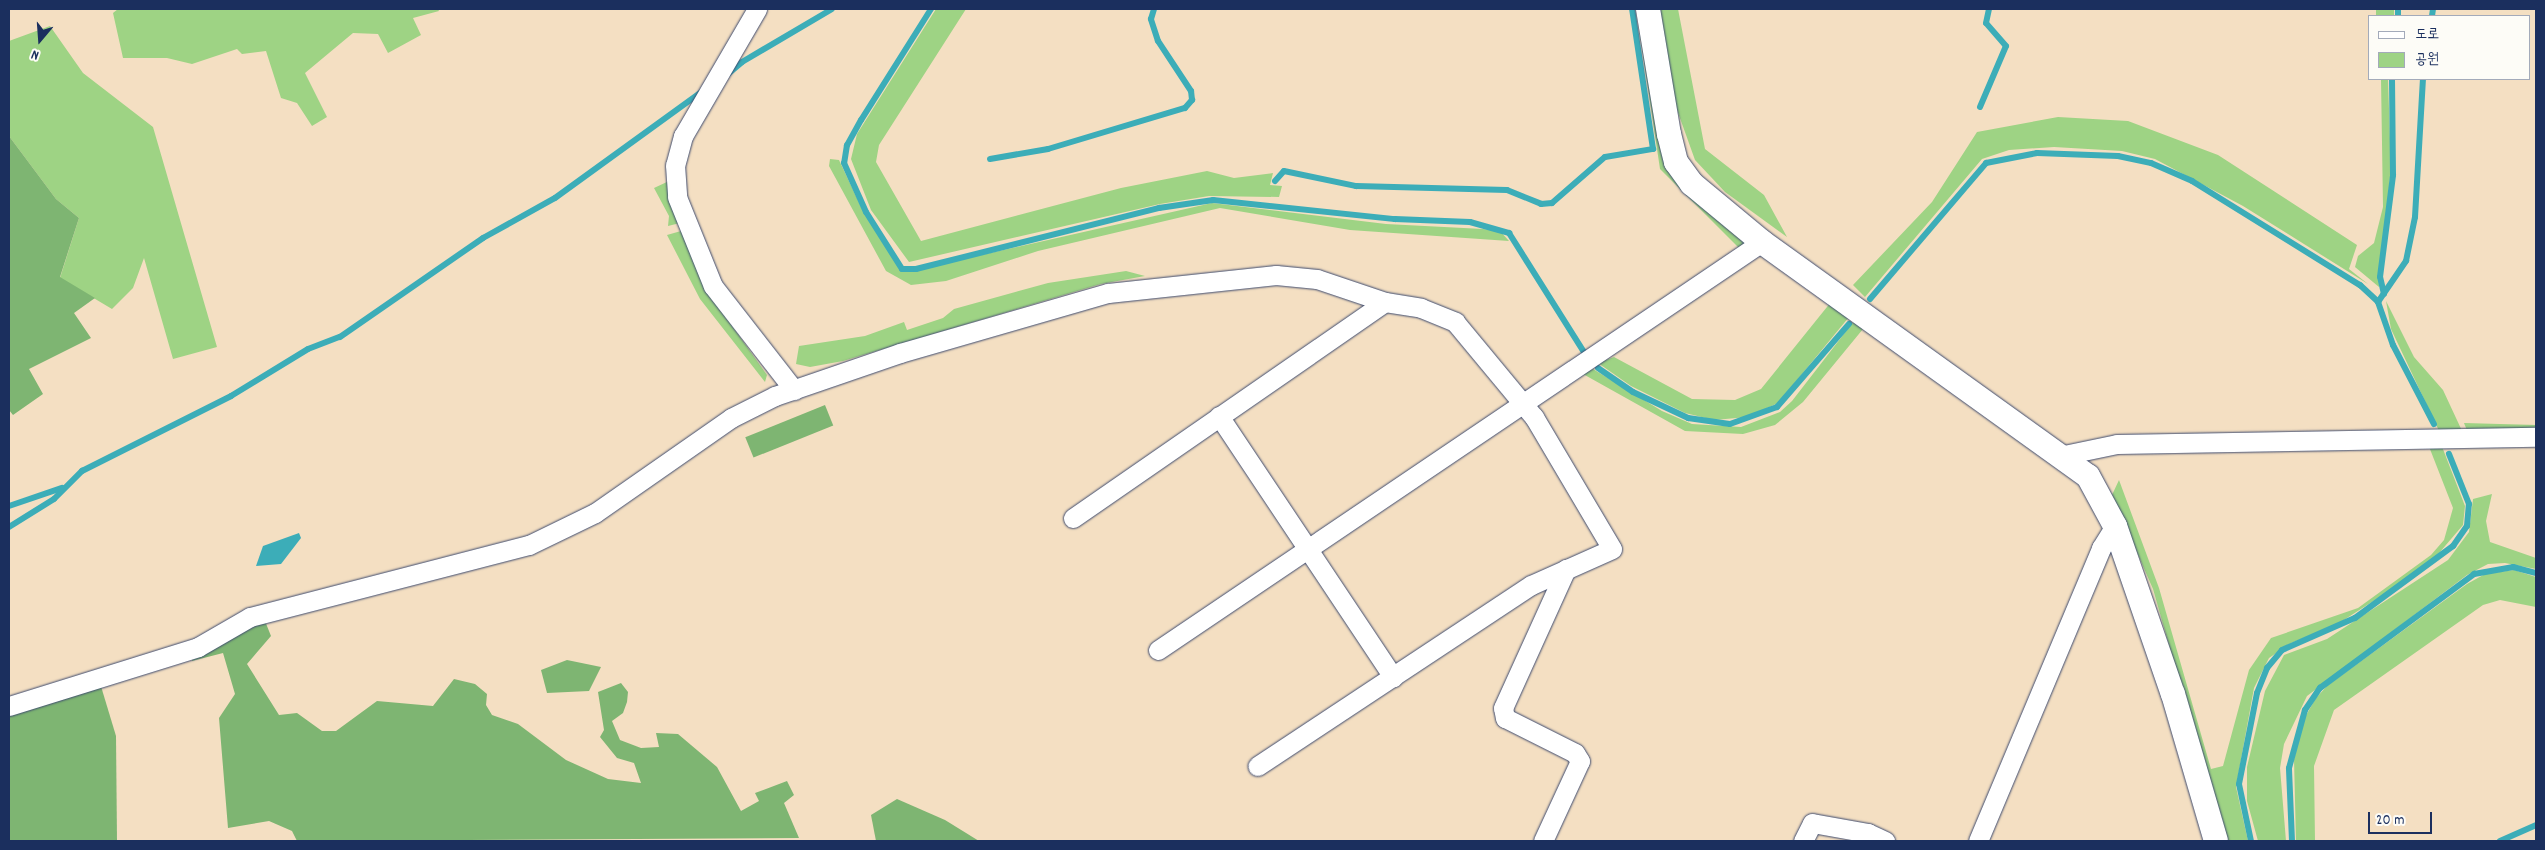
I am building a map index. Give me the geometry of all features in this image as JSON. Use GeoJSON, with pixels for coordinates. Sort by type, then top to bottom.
{"type":"FeatureCollection","features":[{"type":"Feature","properties":{"kind":"street"},"geometry":{"type":"LineString","coordinates":[[757,9],[683,136],[675,165],[677,197],[713,286],[794,390]]}},
{"type":"Feature","properties":{"kind":"street"},"geometry":{"type":"LineString","coordinates":[[1648,9],[1676,162],[1692,184],[1762,242],[2064,455],[2088,476],[2115,526],[2174,694],[2216,841]]}},
{"type":"Feature","properties":{"kind":"street"},"geometry":{"type":"LineString","coordinates":[[1158,650],[1762,242]]}},
{"type":"Feature","properties":{"kind":"street"},"geometry":{"type":"LineString","coordinates":[[9,706],[198,647],[250,616],[545,538],[632,489],[730,418],[794,390],[900,353],[1099,296],[1164,284],[1276,275],[1317,279],[1385,302],[1421,308],[1455,322],[1524,404],[1612,549],[1531,585],[1258,766]]}},
{"type":"Feature","properties":{"kind":"street"},"geometry":{"type":"LineString","coordinates":[[1073,518],[1385,302]]}},
{"type":"Feature","properties":{"kind":"street"},"geometry":{"type":"LineString","coordinates":[[1219,416],[1393,677]]}},
{"type":"Feature","properties":{"kind":"street"},"geometry":{"type":"LineString","coordinates":[[2064,455],[2117,444],[2536,437]]}},
{"type":"Feature","properties":{"kind":"street"},"geometry":{"type":"LineString","coordinates":[[1978,841],[2101,548],[2115,526]]}},
{"type":"Feature","properties":{"kind":"street"},"geometry":{"type":"LineString","coordinates":[[1543,841],[1580,761],[1575,753],[1505,718],[1503,708],[1566,569]]}},
{"type":"Feature","properties":{"kind":"street"},"geometry":{"type":"LineString","coordinates":[[1803,841],[1812,823],[1868,833],[1885,841]]}},
{"type":"Feature","properties":{"kind":"green space"},"geometry":{"type":"Polygon","coordinates":[[[118,9],[438,9],[439,11],[413,18],[421,35],[388,53],[378,34],[353,33],[305,73],[327,117],[312,126],[297,103],[281,98],[266,51],[242,54],[237,49],[192,64],[167,58],[123,58],[113,13],[118,9]]]}},
{"type":"Feature","properties":{"kind":"green space"},"geometry":{"type":"Polygon","coordinates":[[[936,9],[966,9],[879,145],[876,162],[921,241],[1121,188],[1207,171],[1234,178],[1273,173],[1270,185],[1282,186],[1279,197],[1209,196],[1160,204],[909,262],[871,210],[851,159],[857,134],[936,9]]]}},
{"type":"Feature","properties":{"kind":"green space"},"geometry":{"type":"Polygon","coordinates":[[[1636,9],[1643,9],[1668,153],[1750,238],[1739,248],[1660,169],[1636,9]]]}},
{"type":"Feature","properties":{"kind":"green space"},"geometry":{"type":"Polygon","coordinates":[[[1658,9],[1678,9],[1705,149],[1764,195],[1787,237],[1725,192],[1695,160],[1676,107],[1658,9]]]}},
{"type":"Feature","properties":{"kind":"green space"},"geometry":{"type":"Polygon","coordinates":[[[2376,9],[2394,9],[2394,15],[2376,15],[2376,9]]]}},
{"type":"Feature","properties":{"kind":"green space"},"geometry":{"type":"Polygon","coordinates":[[[50,26],[83,73],[153,127],[217,347],[173,359],[144,258],[133,288],[112,309],[60,278],[79,218],[56,199],[9,136],[9,41],[50,26]]]}},
{"type":"Feature","properties":{"kind":"green space"},"geometry":{"type":"Polygon","coordinates":[[[2381,80],[2388,80],[2391,168],[2379,287],[2355,267],[2358,256],[2374,243],[2383,207],[2381,80]]]}},
{"type":"Feature","properties":{"kind":"green space"},"geometry":{"type":"Polygon","coordinates":[[[2058,117],[2128,121],[2218,155],[2357,245],[2349,269],[2368,284],[2243,206],[2155,159],[2122,151],[2054,147],[2009,150],[1982,159],[1865,297],[1853,285],[1932,202],[1977,132],[2058,117]]]}},
{"type":"Feature","properties":{"kind":"green space"},"geometry":{"type":"Polygon","coordinates":[[[9,136],[56,199],[79,218],[60,277],[95,298],[74,313],[91,338],[29,369],[43,394],[13,415],[9,410],[9,136]]]}},
{"type":"Feature","properties":{"kind":"green space"},"geometry":{"type":"Polygon","coordinates":[[[830,159],[839,160],[862,209],[906,272],[1212,203],[1386,224],[1500,231],[1509,241],[1350,230],[1220,208],[1038,251],[946,281],[911,285],[886,271],[829,166],[830,159]]]}},
{"type":"Feature","properties":{"kind":"green space"},"geometry":{"type":"Polygon","coordinates":[[[669,181],[680,223],[668,226],[669,216],[654,188],[669,181]]]}},
{"type":"Feature","properties":{"kind":"green space"},"geometry":{"type":"Polygon","coordinates":[[[681,231],[710,295],[767,375],[765,382],[700,299],[667,235],[681,231]]]}},
{"type":"Feature","properties":{"kind":"green space"},"geometry":{"type":"Polygon","coordinates":[[[1126,271],[1145,276],[1101,284],[843,361],[810,367],[796,364],[799,346],[865,336],[904,322],[907,330],[943,318],[954,309],[1048,283],[1126,271]]]}},
{"type":"Feature","properties":{"kind":"green space"},"geometry":{"type":"Polygon","coordinates":[[[2386,301],[2414,357],[2443,390],[2463,433],[2440,433],[2391,329],[2386,301]]]}},
{"type":"Feature","properties":{"kind":"green space"},"geometry":{"type":"Polygon","coordinates":[[[1831,302],[1849,317],[1778,403],[1748,417],[1714,420],[1685,413],[1631,386],[1598,363],[1614,357],[1692,399],[1735,400],[1761,389],[1831,302]]]}},
{"type":"Feature","properties":{"kind":"green space"},"geometry":{"type":"Polygon","coordinates":[[[1854,321],[1863,329],[1803,402],[1775,425],[1743,434],[1685,431],[1583,374],[1593,369],[1662,411],[1692,424],[1741,427],[1780,412],[1792,401],[1854,321]]]}},
{"type":"Feature","properties":{"kind":"green space"},"geometry":{"type":"Polygon","coordinates":[[[825,405],[833,425],[754,458],[745,437],[825,405]]]}},
{"type":"Feature","properties":{"kind":"green space"},"geometry":{"type":"Polygon","coordinates":[[[2464,423],[2536,425],[2536,433],[2468,433],[2464,423]]]}},
{"type":"Feature","properties":{"kind":"green space"},"geometry":{"type":"Polygon","coordinates":[[[2428,444],[2441,444],[2465,506],[2463,525],[2428,566],[2336,625],[2291,643],[2269,658],[2254,688],[2236,787],[2248,841],[2225,841],[2153,589],[2112,495],[2119,480],[2159,588],[2211,769],[2223,766],[2249,670],[2271,638],[2358,608],[2431,555],[2444,540],[2453,508],[2428,444]]]}},
{"type":"Feature","properties":{"kind":"green space"},"geometry":{"type":"Polygon","coordinates":[[[2492,494],[2486,521],[2490,542],[2536,558],[2536,569],[2505,563],[2488,564],[2467,575],[2307,696],[2284,744],[2280,768],[2286,841],[2258,841],[2247,801],[2247,767],[2265,691],[2284,655],[2327,639],[2448,560],[2469,532],[2473,499],[2492,494]]]}},
{"type":"Feature","properties":{"kind":"green space"},"geometry":{"type":"Polygon","coordinates":[[[2514,570],[2536,577],[2536,607],[2500,600],[2483,605],[2334,710],[2314,766],[2315,841],[2296,841],[2294,759],[2305,717],[2316,698],[2327,686],[2467,584],[2485,574],[2514,570]]]}},
{"type":"Feature","properties":{"kind":"green space"},"geometry":{"type":"Polygon","coordinates":[[[263,616],[271,636],[247,664],[279,715],[297,713],[322,731],[336,731],[377,701],[433,706],[454,679],[475,684],[487,694],[486,705],[492,715],[518,724],[566,760],[608,779],[641,783],[634,763],[617,758],[600,737],[604,730],[598,692],[621,683],[628,692],[627,702],[623,713],[612,721],[620,740],[641,748],[659,747],[656,733],[678,734],[717,767],[741,811],[759,801],[755,793],[787,781],[794,795],[784,803],[799,838],[297,841],[292,831],[269,821],[228,828],[219,718],[235,694],[223,653],[192,661],[191,653],[263,616]]]}},
{"type":"Feature","properties":{"kind":"green space"},"geometry":{"type":"Polygon","coordinates":[[[567,660],[601,667],[589,691],[547,693],[541,670],[567,660]]]}},
{"type":"Feature","properties":{"kind":"green space"},"geometry":{"type":"Polygon","coordinates":[[[100,683],[116,736],[117,841],[9,841],[9,712],[100,683]]]}},
{"type":"Feature","properties":{"kind":"green space"},"geometry":{"type":"Polygon","coordinates":[[[897,799],[945,820],[979,841],[876,841],[871,815],[897,799]]]}},
{"type":"Feature","properties":{"kind":"water"},"geometry":{"type":"Polygon","coordinates":[[[299,533],[301,538],[281,564],[256,566],[263,546],[299,533]]]}},
{"type":"Feature","properties":{"kind":"waterway"},"geometry":{"type":"LineString","coordinates":[[722,79],[742,62],[832,9]]}},
{"type":"Feature","properties":{"kind":"waterway"},"geometry":{"type":"LineString","coordinates":[[931,9],[861,120],[847,145],[844,163],[866,212],[902,269],[916,269],[1159,208],[1213,200],[1395,219],[1470,222],[1509,233],[1584,352]]}},
{"type":"Feature","properties":{"kind":"waterway"},"geometry":{"type":"LineString","coordinates":[[990,159],[1048,149],[1185,108],[1192,100],[1191,91],[1158,41],[1151,19],[1154,9]]}},
{"type":"Feature","properties":{"kind":"waterway"},"geometry":{"type":"LineString","coordinates":[[1275,181],[1284,171],[1356,186],[1507,190],[1541,204],[1552,203],[1605,157],[1653,149],[1632,9]]}},
{"type":"Feature","properties":{"kind":"waterway"},"geometry":{"type":"LineString","coordinates":[[1980,107],[2006,46],[1986,23],[1989,9]]}},
{"type":"Feature","properties":{"kind":"waterway"},"geometry":{"type":"LineString","coordinates":[[2398,9],[2398,15]]}},
{"type":"Feature","properties":{"kind":"waterway"},"geometry":{"type":"LineString","coordinates":[[2432,15],[2433,9]]}},
{"type":"Feature","properties":{"kind":"waterway"},"geometry":{"type":"LineString","coordinates":[[2384,294],[2380,277],[2393,175],[2392,80]]}},
{"type":"Feature","properties":{"kind":"waterway"},"geometry":{"type":"LineString","coordinates":[[2378,302],[2406,261],[2415,217],[2423,80]]}},
{"type":"Feature","properties":{"kind":"waterway"},"geometry":{"type":"LineString","coordinates":[[9,527],[54,499],[82,471],[231,396],[308,349],[340,337],[483,238],[555,198],[703,91]]}},
{"type":"Feature","properties":{"kind":"waterway"},"geometry":{"type":"LineString","coordinates":[[1870,299],[1986,163],[2037,153],[2118,156],[2151,163],[2192,181],[2360,285],[2378,302],[2393,345],[2434,424]]}},
{"type":"Feature","properties":{"kind":"waterway"},"geometry":{"type":"LineString","coordinates":[[1598,368],[1633,392],[1688,418],[1730,424],[1777,407],[1849,324]]}},
{"type":"Feature","properties":{"kind":"waterway"},"geometry":{"type":"LineString","coordinates":[[2251,841],[2239,784],[2257,693],[2267,668],[2282,650],[2355,618],[2453,546],[2467,526],[2469,504],[2449,454]]}},
{"type":"Feature","properties":{"kind":"waterway"},"geometry":{"type":"LineString","coordinates":[[9,506],[62,488]]}},
{"type":"Feature","properties":{"kind":"waterway"},"geometry":{"type":"LineString","coordinates":[[2292,841],[2289,768],[2305,710],[2320,688],[2474,574],[2513,567],[2536,573]]}},
{"type":"Feature","properties":{"kind":"waterway"},"geometry":{"type":"LineString","coordinates":[[2500,841],[2536,825]]}}]}
